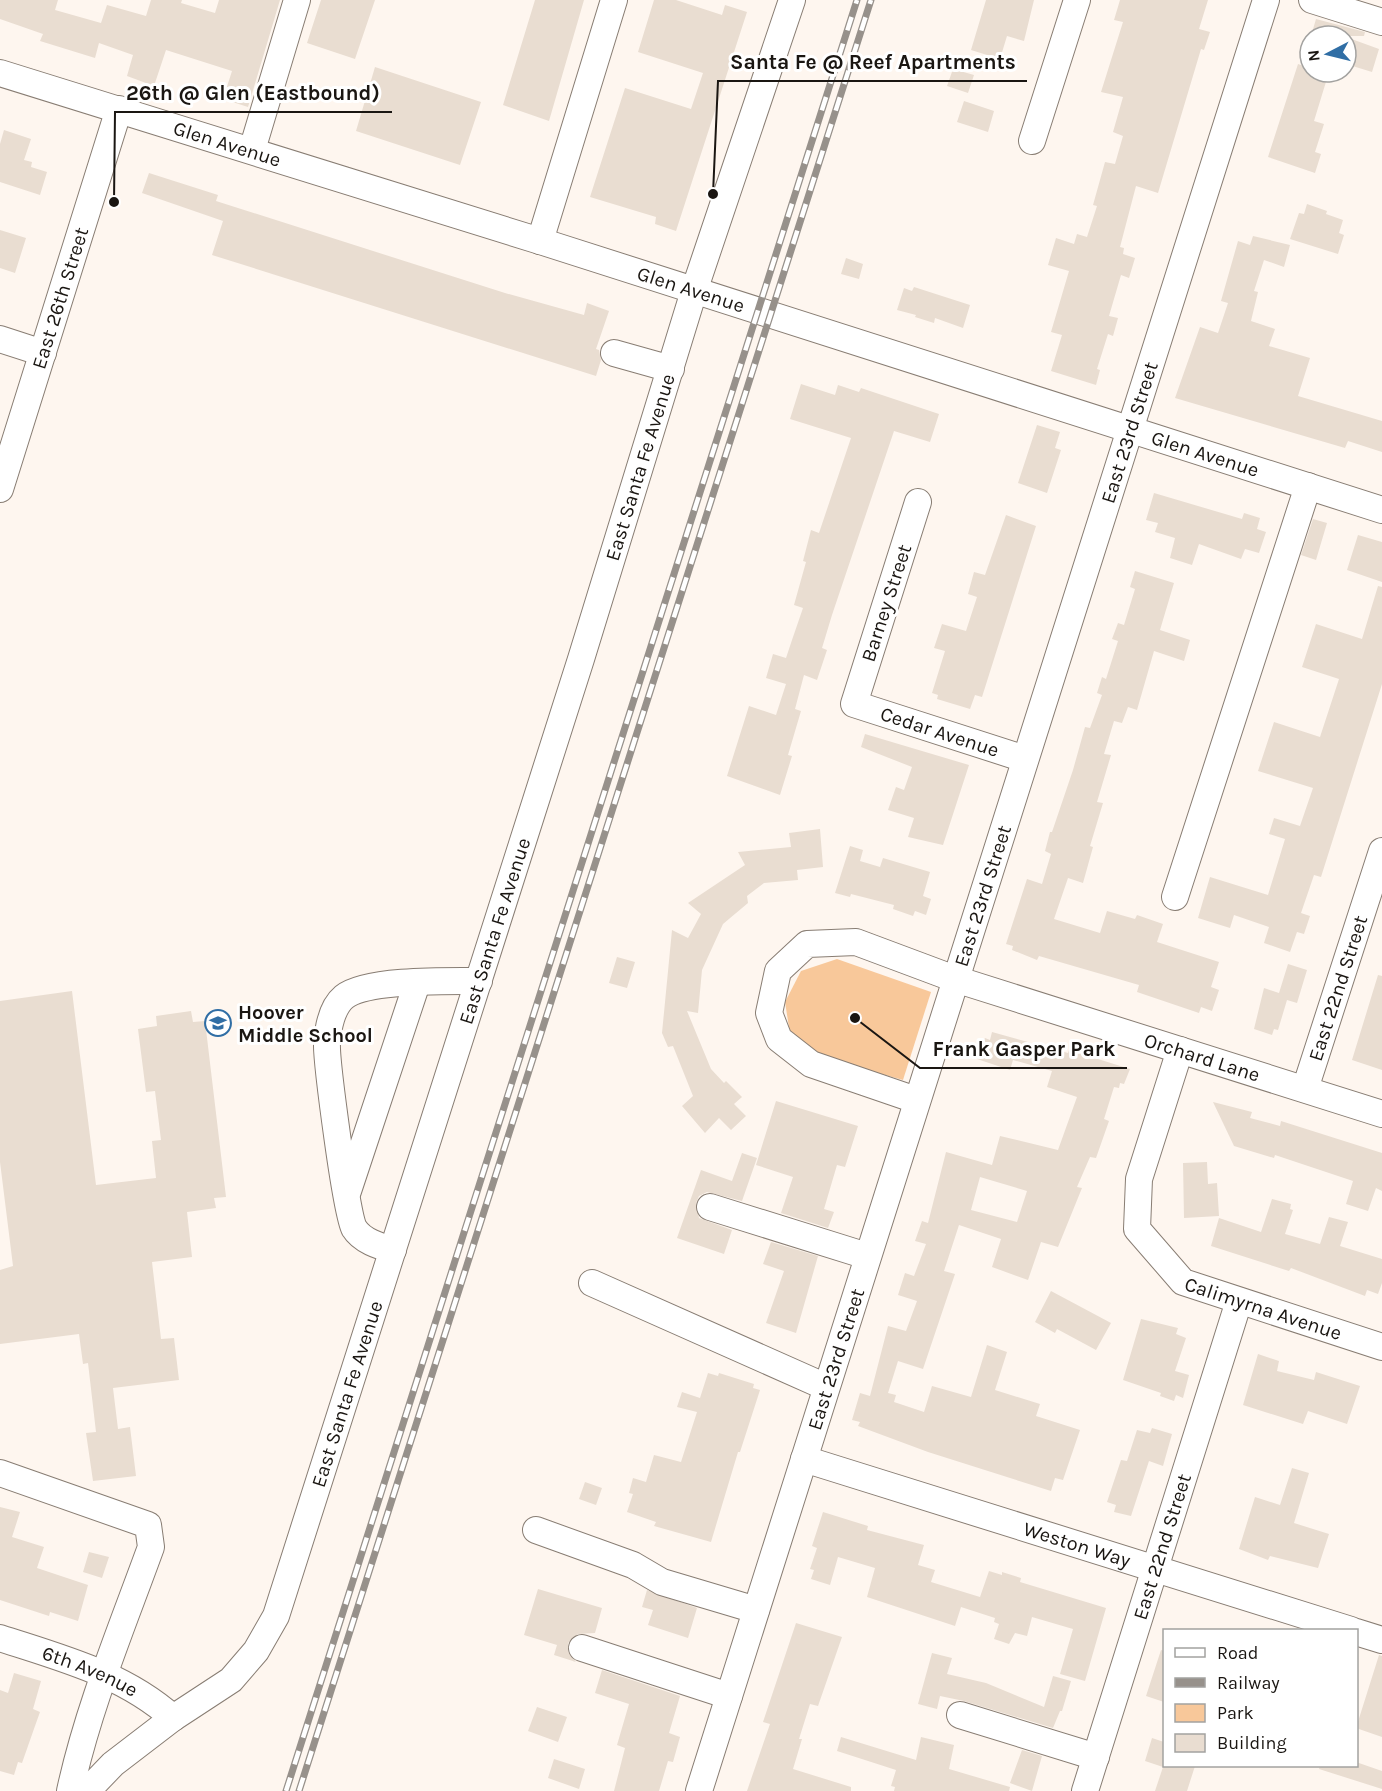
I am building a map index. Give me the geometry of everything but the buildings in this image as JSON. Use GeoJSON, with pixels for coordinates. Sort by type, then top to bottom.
{"type":"FeatureCollection","features":[{"type":"Feature","properties":{"kind":"street"},"geometry":{"type":"LineString","coordinates":[[252,150],[297,0]]}},
{"type":"Feature","properties":{"kind":"street"},"geometry":{"type":"LineString","coordinates":[[540,241],[614,0]]}},
{"type":"Feature","properties":{"kind":"street","name":"East Santa Fe Avenue"},"geometry":{"type":"LineString","coordinates":[[87,1791],[113,1764],[173,1718],[231,1680],[256,1651],[276,1616],[479,981],[694,291],[792,0]]}},
{"type":"Feature","properties":{"kind":"street"},"geometry":{"type":"LineString","coordinates":[[1032,141],[1077,0]]}},
{"type":"Feature","properties":{"kind":"street","name":"East 23rd Street"},"geometry":{"type":"LineString","coordinates":[[699,1791],[1266,0]]}},
{"type":"Feature","properties":{"kind":"street"},"geometry":{"type":"LineString","coordinates":[[1312,0],[1382,22]]}},
{"type":"Feature","properties":{"kind":"street","name":"Glen Avenue"},"geometry":{"type":"LineString","coordinates":[[0,73],[540,241],[1382,510]]}},
{"type":"Feature","properties":{"kind":"street","name":"East 26th Street"},"geometry":{"type":"LineString","coordinates":[[0,489],[118,110]]}},
{"type":"Feature","properties":{"kind":"street"},"geometry":{"type":"LineString","coordinates":[[0,339],[43,353]]}},
{"type":"Feature","properties":{"kind":"street"},"geometry":{"type":"LineString","coordinates":[[614,353],[671,369]]}},
{"type":"Feature","properties":{"kind":"street"},"geometry":{"type":"LineString","coordinates":[[1175,897],[1308,486]]}},
{"type":"Feature","properties":{"kind":"street","name":"Barney Street"},"geometry":{"type":"LineString","coordinates":[[854,704],[918,502]]}},
{"type":"Feature","properties":{"kind":"street","name":"Cedar Avenue"},"geometry":{"type":"LineString","coordinates":[[854,704],[1025,759]]}},
{"type":"Feature","properties":{"kind":"street","name":"East 22nd Street"},"geometry":{"type":"LineString","coordinates":[[1305,1089],[1382,851]]}},
{"type":"Feature","properties":{"kind":"street","name":"Orchard Lane"},"geometry":{"type":"LineString","coordinates":[[916,1100],[810,1064],[779,1039],[769,1013],[778,971],[807,944],[856,942],[955,980],[1382,1114]]}},
{"type":"Feature","properties":{"kind":"street"},"geometry":{"type":"LineString","coordinates":[[393,1250],[372,1243],[353,1228],[346,1198],[327,1044],[332,1014],[344,997],[367,987],[479,981]]}},
{"type":"Feature","properties":{"kind":"street"},"geometry":{"type":"LineString","coordinates":[[346,1198],[417,983]]}},
{"type":"Feature","properties":{"kind":"street","name":"Calimyrna Avenue"},"geometry":{"type":"LineString","coordinates":[[1180,1050],[1139,1179],[1137,1229],[1183,1282],[1382,1347]]}},
{"type":"Feature","properties":{"kind":"street"},"geometry":{"type":"LineString","coordinates":[[710,1207],[867,1256]]}},
{"type":"Feature","properties":{"kind":"street"},"geometry":{"type":"LineString","coordinates":[[592,1283],[826,1387]]}},
{"type":"Feature","properties":{"kind":"street","name":"East 22nd Street"},"geometry":{"type":"LineString","coordinates":[[1085,1791],[1239,1301]]}},
{"type":"Feature","properties":{"kind":"street","name":"Weston Way"},"geometry":{"type":"LineString","coordinates":[[804,1458],[1348,1629]]}},
{"type":"Feature","properties":{"kind":"street"},"geometry":{"type":"LineString","coordinates":[[0,1473],[148,1525],[151,1547],[105,1673],[76,1762],[70,1791]]}},
{"type":"Feature","properties":{"kind":"street"},"geometry":{"type":"LineString","coordinates":[[536,1530],[633,1565],[662,1582],[756,1610]]}},
{"type":"Feature","properties":{"kind":"street"},"geometry":{"type":"LineString","coordinates":[[1358,1633],[1382,1640]]}},
{"type":"Feature","properties":{"kind":"street","name":"6th Avenue"},"geometry":{"type":"LineString","coordinates":[[0,1638],[105,1673],[151,1698],[173,1718]]}},
{"type":"Feature","properties":{"kind":"street"},"geometry":{"type":"LineString","coordinates":[[582,1648],[729,1696]]}},
{"type":"Feature","properties":{"kind":"street"},"geometry":{"type":"LineString","coordinates":[[960,1715],[1096,1757]]}},
{"type":"Feature","properties":{"kind":"green space"},"geometry":{"type":"Polygon","coordinates":[[[837,959],[931,992],[903,1080],[811,1054],[790,1034],[785,1002],[801,971],[837,959]]]}},
{"type":"Feature","properties":{"kind":"railway"},"geometry":{"type":"LineString","coordinates":[[286,1791],[857,0]]}},
{"type":"Feature","properties":{"kind":"railway"},"geometry":{"type":"LineString","coordinates":[[299,1791],[871,0]]}},
{"type":"Feature","properties":{"kind":"place","name":"Santa Fe @ Reef Apartments"},"geometry":{"type":"Point","coordinates":[713,194]}},
{"type":"Feature","properties":{"kind":"place","name":"26th @ Glen (Eastbound)"},"geometry":{"type":"Point","coordinates":[114,202]}},
{"type":"Feature","properties":{"kind":"place","name":"Frank Gasper Park"},"geometry":{"type":"Point","coordinates":[855,1018]}},
{"type":"Feature","properties":{"kind":"place","name":"Hoover Middle School"},"geometry":{"type":"Point","coordinates":[218,1023]}}]}
